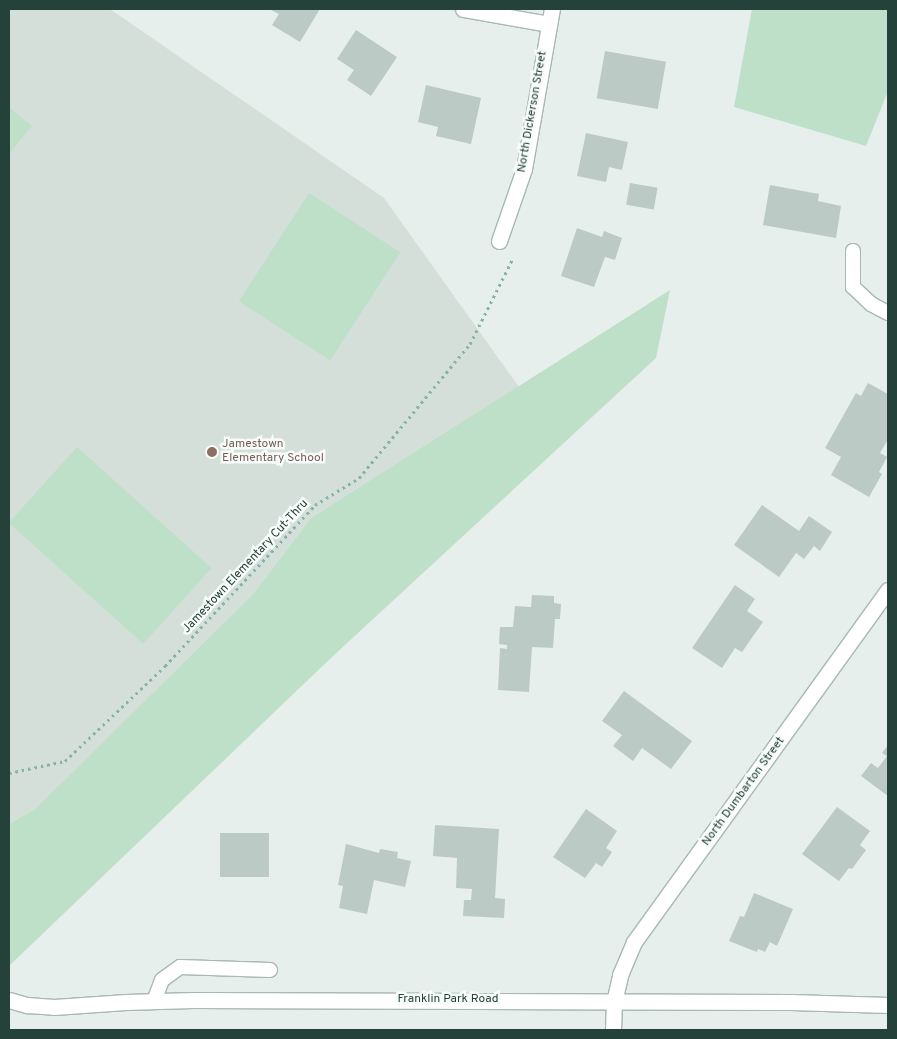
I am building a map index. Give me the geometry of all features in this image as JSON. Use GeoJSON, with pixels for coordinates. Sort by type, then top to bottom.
{"type":"FeatureCollection","features":[{"type":"Feature","properties":{"kind":"street"},"geometry":{"type":"LineString","coordinates":[[462,9],[549,24]]}},
{"type":"Feature","properties":{"kind":"street","name":"North Dickerson Street"},"geometry":{"type":"LineString","coordinates":[[498,241],[524,168],[552,9]]}},
{"type":"Feature","properties":{"kind":"street","name":"North Dumbarton Street"},"geometry":{"type":"LineString","coordinates":[[614,1030],[614,1002],[620,976],[634,942],[888,590]]}},
{"type":"Feature","properties":{"kind":"street","name":"Franklin Park Road"},"geometry":{"type":"LineString","coordinates":[[9,1000],[27,1005],[54,1007],[154,1001],[888,1004]]}},
{"type":"Feature","properties":{"kind":"lane"},"geometry":{"type":"LineString","coordinates":[[852,251],[853,286],[871,304],[888,313]]}},
{"type":"Feature","properties":{"kind":"lane"},"geometry":{"type":"LineString","coordinates":[[154,1001],[162,980],[180,967],[270,970]]}},
{"type":"Feature","properties":{"kind":"path","name":"Jamestown Elementary Cut-Thru"},"geometry":{"type":"LineString","coordinates":[[9,774],[65,761],[164,666],[315,505],[359,478],[470,344],[512,258]]}},
{"type":"Feature","properties":{"kind":"shaded area","name":"Jamestown Elementary School"},"geometry":{"type":"Polygon","coordinates":[[[9,9],[110,9],[384,198],[519,387],[311,518],[253,594],[35,809],[9,824],[9,9]]]}},
{"type":"Feature","properties":{"kind":"green space"},"geometry":{"type":"Polygon","coordinates":[[[752,9],[888,9],[888,91],[866,146],[734,107],[752,9]]]}},
{"type":"Feature","properties":{"kind":"green space"},"geometry":{"type":"Polygon","coordinates":[[[9,107],[32,126],[9,154],[9,107]]]}},
{"type":"Feature","properties":{"kind":"green space"},"geometry":{"type":"Polygon","coordinates":[[[309,193],[400,252],[330,361],[239,301],[309,193]]]}},
{"type":"Feature","properties":{"kind":"green space"},"geometry":{"type":"Polygon","coordinates":[[[670,290],[656,358],[332,657],[9,966],[9,824],[35,809],[253,594],[311,518],[670,290]]]}},
{"type":"Feature","properties":{"kind":"green space"},"geometry":{"type":"Polygon","coordinates":[[[77,447],[212,568],[143,644],[9,523],[77,447]]]}},
{"type":"Feature","properties":{"kind":"building"},"geometry":{"type":"Polygon","coordinates":[[[269,9],[320,9],[300,42],[272,25],[279,14],[269,9]]]}},
{"type":"Feature","properties":{"kind":"building"},"geometry":{"type":"Polygon","coordinates":[[[356,30],[397,57],[371,96],[347,80],[354,70],[337,59],[356,30]]]}},
{"type":"Feature","properties":{"kind":"building"},"geometry":{"type":"Polygon","coordinates":[[[605,51],[666,62],[658,109],[597,98],[605,51]]]}},
{"type":"Feature","properties":{"kind":"building"},"geometry":{"type":"Polygon","coordinates":[[[426,85],[481,98],[471,144],[436,136],[438,127],[418,122],[426,85]]]}},
{"type":"Feature","properties":{"kind":"building"},"geometry":{"type":"Polygon","coordinates":[[[586,133],[628,142],[622,170],[609,167],[606,182],[577,176],[586,133]]]}},
{"type":"Feature","properties":{"kind":"building"},"geometry":{"type":"Polygon","coordinates":[[[630,183],[658,188],[654,210],[626,205],[630,183]]]}},
{"type":"Feature","properties":{"kind":"building"},"geometry":{"type":"Polygon","coordinates":[[[770,185],[819,194],[818,201],[841,206],[836,238],[763,225],[770,185]]]}},
{"type":"Feature","properties":{"kind":"building"},"geometry":{"type":"Polygon","coordinates":[[[577,228],[602,237],[604,231],[622,238],[615,260],[605,257],[594,287],[561,276],[577,228]]]}},
{"type":"Feature","properties":{"kind":"building"},"geometry":{"type":"Polygon","coordinates":[[[868,383],[888,394],[888,442],[880,453],[887,457],[879,472],[882,474],[869,497],[831,475],[841,457],[825,448],[856,393],[861,396],[868,383]]]}},
{"type":"Feature","properties":{"kind":"building"},"geometry":{"type":"Polygon","coordinates":[[[762,505],[799,531],[809,516],[832,532],[820,551],[814,546],[804,559],[796,553],[779,577],[734,545],[762,505]]]}},
{"type":"Feature","properties":{"kind":"building"},"geometry":{"type":"Polygon","coordinates":[[[735,585],[755,599],[747,611],[763,622],[742,652],[735,648],[722,668],[692,648],[735,585]]]}},
{"type":"Feature","properties":{"kind":"building"},"geometry":{"type":"Polygon","coordinates":[[[532,595],[554,596],[554,603],[561,604],[560,619],[555,619],[553,648],[532,647],[529,692],[498,690],[500,648],[507,649],[507,645],[499,644],[500,627],[513,627],[515,606],[531,607],[532,595]]]}},
{"type":"Feature","properties":{"kind":"building"},"geometry":{"type":"Polygon","coordinates":[[[624,691],[692,741],[671,769],[642,748],[633,761],[613,746],[622,735],[602,721],[624,691]]]}},
{"type":"Feature","properties":{"kind":"building"},"geometry":{"type":"Polygon","coordinates":[[[888,745],[888,796],[861,776],[871,763],[878,768],[887,756],[882,753],[888,745]]]}},
{"type":"Feature","properties":{"kind":"building"},"geometry":{"type":"Polygon","coordinates":[[[837,807],[870,831],[860,845],[866,850],[852,869],[849,868],[839,881],[802,854],[837,807]]]}},
{"type":"Feature","properties":{"kind":"building"},"geometry":{"type":"Polygon","coordinates":[[[586,809],[617,831],[606,848],[612,852],[602,867],[596,863],[585,878],[553,857],[586,809]]]}},
{"type":"Feature","properties":{"kind":"building"},"geometry":{"type":"Polygon","coordinates":[[[435,825],[499,829],[495,898],[505,899],[504,918],[463,916],[464,900],[471,900],[472,889],[456,888],[457,858],[433,856],[435,825]]]}},
{"type":"Feature","properties":{"kind":"building"},"geometry":{"type":"Polygon","coordinates":[[[220,833],[269,833],[269,877],[220,877],[220,833]]]}},
{"type":"Feature","properties":{"kind":"building"},"geometry":{"type":"Polygon","coordinates":[[[346,844],[379,853],[380,849],[398,852],[397,858],[411,861],[405,887],[374,880],[367,914],[339,908],[343,886],[338,885],[346,844]]]}},
{"type":"Feature","properties":{"kind":"building"},"geometry":{"type":"Polygon","coordinates":[[[754,893],[793,909],[777,946],[770,942],[765,952],[758,949],[757,952],[729,941],[740,916],[744,917],[754,893]]]}},
{"type":"Feature","properties":{"kind":"place","name":"Jamestown Elementary School"},"geometry":{"type":"Point","coordinates":[212,452]}}]}
